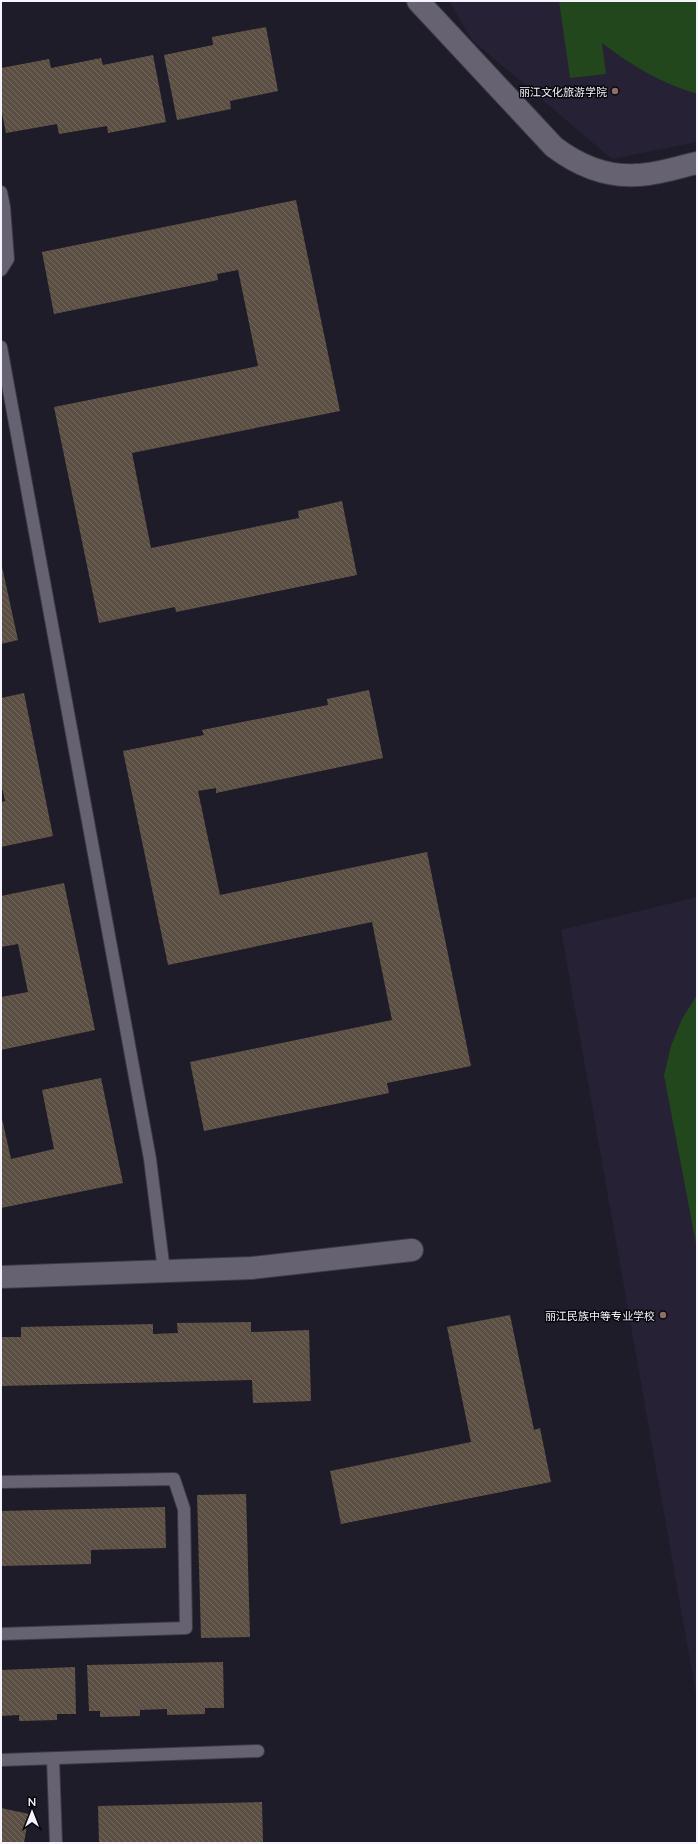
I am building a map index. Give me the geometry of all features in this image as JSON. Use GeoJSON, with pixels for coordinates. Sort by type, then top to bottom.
{"type":"FeatureCollection","features":[{"type":"Feature","properties":{"kind":"street"},"geometry":{"type":"LineString","coordinates":[[418,1],[554,147],[570,158],[587,167],[606,173],[637,176],[697,163]]}},
{"type":"Feature","properties":{"kind":"street"},"geometry":{"type":"LineString","coordinates":[[1,1277],[252,1268],[412,1250]]}},
{"type":"Feature","properties":{"kind":"lane"},"geometry":{"type":"LineString","coordinates":[[1,192],[4,207],[8,259],[1,270]]}},
{"type":"Feature","properties":{"kind":"lane"},"geometry":{"type":"LineString","coordinates":[[1,347],[150,1159],[164,1271]]}},
{"type":"Feature","properties":{"kind":"lane"},"geometry":{"type":"LineString","coordinates":[[1,1482],[174,1479],[184,1509],[186,1620],[186,1628],[1,1634]]}},
{"type":"Feature","properties":{"kind":"lane"},"geometry":{"type":"LineString","coordinates":[[1,1760],[258,1751]]}},
{"type":"Feature","properties":{"kind":"lane"},"geometry":{"type":"LineString","coordinates":[[53,1759],[56,1843]]}},
{"type":"Feature","properties":{"kind":"shaded area","name":"丽江文化旅游学院"},"geometry":{"type":"Polygon","coordinates":[[[449,1],[697,1],[697,142],[612,159],[472,40],[449,1]]]}},
{"type":"Feature","properties":{"kind":"shaded area","name":"丽江民族中等专业学校"},"geometry":{"type":"Polygon","coordinates":[[[697,897],[697,1700],[561,930],[697,897]]]}},
{"type":"Feature","properties":{"kind":"green space"},"geometry":{"type":"Polygon","coordinates":[[[559,1],[697,1],[697,94],[671,85],[647,73],[602,43],[606,74],[570,78],[559,1]]]}},
{"type":"Feature","properties":{"kind":"green space"},"geometry":{"type":"Polygon","coordinates":[[[697,995],[697,1249],[664,1075],[671,1046],[682,1019],[697,995]]]}},
{"type":"Feature","properties":{"kind":"building"},"geometry":{"type":"Polygon","coordinates":[[[266,27],[278,91],[230,101],[231,109],[177,120],[164,55],[213,45],[212,37],[266,27]]]}},
{"type":"Feature","properties":{"kind":"building"},"geometry":{"type":"Polygon","coordinates":[[[153,55],[166,122],[108,133],[107,126],[59,134],[57,124],[6,133],[1,108],[1,68],[49,59],[51,68],[101,58],[103,65],[153,55]]]}},
{"type":"Feature","properties":{"kind":"building"},"geometry":{"type":"Polygon","coordinates":[[[296,200],[340,411],[132,453],[151,548],[299,518],[298,511],[342,501],[357,575],[176,612],[175,607],[99,623],[54,407],[258,366],[238,270],[217,274],[218,280],[54,314],[42,252],[296,200]]]}},
{"type":"Feature","properties":{"kind":"building"},"geometry":{"type":"Polygon","coordinates":[[[1,562],[18,640],[1,644],[1,562]]]}},
{"type":"Feature","properties":{"kind":"building"},"geometry":{"type":"Polygon","coordinates":[[[369,690],[383,758],[216,793],[216,788],[198,791],[220,895],[427,852],[471,1066],[387,1083],[389,1093],[204,1131],[190,1062],[392,1020],[372,922],[168,965],[123,751],[204,735],[202,730],[328,705],[327,699],[369,690]]]}},
{"type":"Feature","properties":{"kind":"building"},"geometry":{"type":"Polygon","coordinates":[[[24,693],[53,836],[1,847],[1,802],[5,801],[1,783],[1,698],[24,693]]]}},
{"type":"Feature","properties":{"kind":"building"},"geometry":{"type":"Polygon","coordinates":[[[64,883],[95,1030],[1,1050],[1,997],[28,992],[18,944],[1,947],[1,896],[64,883]]]}},
{"type":"Feature","properties":{"kind":"building"},"geometry":{"type":"Polygon","coordinates":[[[101,1078],[123,1183],[1,1208],[1,1114],[11,1159],[54,1149],[42,1090],[101,1078]]]}},
{"type":"Feature","properties":{"kind":"building"},"geometry":{"type":"Polygon","coordinates":[[[510,1315],[534,1430],[540,1428],[551,1482],[341,1524],[330,1471],[471,1442],[447,1327],[510,1315]]]}},
{"type":"Feature","properties":{"kind":"building"},"geometry":{"type":"Polygon","coordinates":[[[251,1322],[251,1332],[309,1330],[311,1401],[253,1403],[252,1380],[1,1386],[1,1337],[21,1337],[21,1327],[153,1324],[153,1334],[178,1333],[177,1323],[251,1322]]]}},
{"type":"Feature","properties":{"kind":"building"},"geometry":{"type":"Polygon","coordinates":[[[246,1494],[250,1637],[201,1638],[197,1495],[246,1494]]]}},
{"type":"Feature","properties":{"kind":"building"},"geometry":{"type":"Polygon","coordinates":[[[165,1507],[166,1548],[91,1550],[91,1564],[1,1566],[1,1511],[165,1507]]]}},
{"type":"Feature","properties":{"kind":"building"},"geometry":{"type":"Polygon","coordinates":[[[223,1662],[224,1708],[205,1708],[205,1714],[167,1715],[167,1709],[140,1710],[140,1716],[100,1717],[100,1711],[89,1711],[87,1665],[223,1662]]]}},
{"type":"Feature","properties":{"kind":"building"},"geometry":{"type":"Polygon","coordinates":[[[75,1667],[76,1714],[57,1714],[57,1720],[19,1721],[19,1715],[1,1716],[1,1670],[75,1667]]]}},
{"type":"Feature","properties":{"kind":"building"},"geometry":{"type":"Polygon","coordinates":[[[262,1802],[263,1843],[99,1843],[98,1806],[262,1802]]]}},
{"type":"Feature","properties":{"kind":"building"},"geometry":{"type":"Polygon","coordinates":[[[1,1808],[29,1814],[24,1843],[1,1843],[1,1808]]]}},
{"type":"Feature","properties":{"kind":"place","name":"丽江文化旅游学院"},"geometry":{"type":"Point","coordinates":[615,91]}},
{"type":"Feature","properties":{"kind":"place","name":"丽江民族中等专业学校"},"geometry":{"type":"Point","coordinates":[663,1315]}}]}
